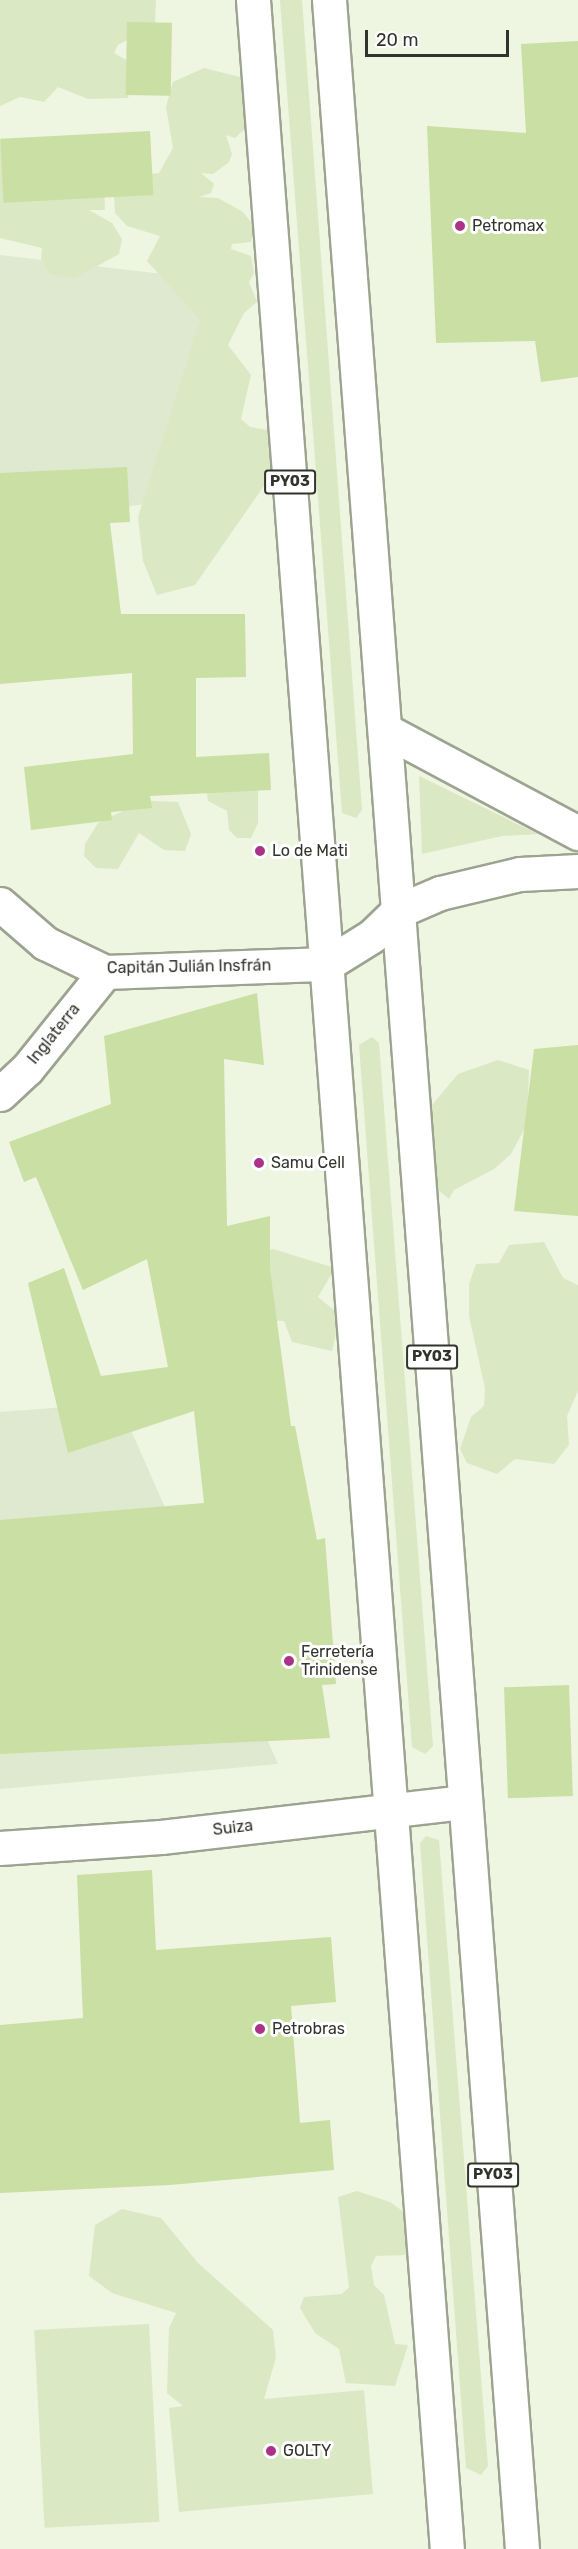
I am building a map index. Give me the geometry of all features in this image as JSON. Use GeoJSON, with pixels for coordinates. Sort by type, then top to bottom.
{"type":"FeatureCollection","features":[{"type":"Feature","properties":{"kind":"main road","name":"PY03"},"geometry":{"type":"LineString","coordinates":[[253,0],[447,2549]]}},
{"type":"Feature","properties":{"kind":"main road","name":"PY03"},"geometry":{"type":"LineString","coordinates":[[329,0],[522,2549]]}},
{"type":"Feature","properties":{"kind":"main road"},"geometry":{"type":"LineString","coordinates":[[384,730],[578,833]]}},
{"type":"Feature","properties":{"kind":"main road"},"geometry":{"type":"LineString","coordinates":[[327,964],[372,936],[398,911],[478,883],[520,874],[578,871]]}},
{"type":"Feature","properties":{"kind":"main road","name":"Capitán Julián Insfrán"},"geometry":{"type":"LineString","coordinates":[[0,904],[45,943],[105,972],[327,964]]}},
{"type":"Feature","properties":{"kind":"main road","name":"Inglaterra"},"geometry":{"type":"LineString","coordinates":[[0,1094],[27,1069],[105,972]]}},
{"type":"Feature","properties":{"kind":"main road","name":"Suiza"},"geometry":{"type":"LineString","coordinates":[[0,1848],[161,1837],[391,1807],[465,1802]]}},
{"type":"Feature","properties":{"kind":"shaded area"},"geometry":{"type":"Polygon","coordinates":[[[0,0],[156,0],[155,25],[118,45],[114,53],[137,66],[128,98],[88,99],[58,87],[44,102],[20,97],[0,106],[0,0]]]}},
{"type":"Feature","properties":{"kind":"shaded area"},"geometry":{"type":"Polygon","coordinates":[[[280,0],[302,0],[362,810],[356,818],[342,813],[280,0]]]}},
{"type":"Feature","properties":{"kind":"shaded area"},"geometry":{"type":"Polygon","coordinates":[[[204,68],[248,79],[257,117],[235,138],[226,135],[232,154],[229,162],[213,174],[201,173],[214,184],[211,193],[199,197],[218,198],[243,212],[255,227],[251,242],[232,244],[231,249],[251,256],[254,273],[249,282],[257,302],[244,313],[228,345],[251,375],[241,419],[250,427],[268,430],[273,459],[266,483],[195,585],[157,595],[143,561],[138,517],[200,320],[147,261],[160,236],[127,226],[115,213],[114,197],[125,177],[159,173],[173,148],[166,107],[173,82],[204,68]]]}},
{"type":"Feature","properties":{"kind":"shaded area"},"geometry":{"type":"Polygon","coordinates":[[[0,142],[104,187],[105,210],[89,210],[112,223],[122,239],[119,254],[74,279],[50,274],[41,259],[42,248],[0,238],[0,142]]]}},
{"type":"Feature","properties":{"kind":"shaded area"},"geometry":{"type":"Polygon","coordinates":[[[0,255],[206,279],[195,498],[0,522],[0,255]]]}},
{"type":"Feature","properties":{"kind":"shaded area"},"geometry":{"type":"Polygon","coordinates":[[[419,776],[538,834],[502,836],[422,854],[419,776]]]}},
{"type":"Feature","properties":{"kind":"shaded area"},"geometry":{"type":"Polygon","coordinates":[[[258,777],[258,823],[251,838],[237,838],[229,830],[227,811],[208,801],[207,793],[258,777]]]}},
{"type":"Feature","properties":{"kind":"shaded area"},"geometry":{"type":"Polygon","coordinates":[[[133,800],[178,802],[191,834],[185,851],[164,850],[139,833],[118,869],[96,868],[84,856],[85,844],[98,823],[125,810],[133,800]]]}},
{"type":"Feature","properties":{"kind":"shaded area"},"geometry":{"type":"Polygon","coordinates":[[[372,1037],[379,1043],[433,1746],[425,1754],[412,1747],[359,1045],[372,1037]]]}},
{"type":"Feature","properties":{"kind":"shaded area"},"geometry":{"type":"Polygon","coordinates":[[[498,1060],[529,1070],[527,1124],[511,1154],[494,1169],[454,1190],[449,1199],[437,1189],[431,1168],[432,1105],[458,1074],[498,1060]]]}},
{"type":"Feature","properties":{"kind":"shaded area"},"geometry":{"type":"Polygon","coordinates":[[[544,1242],[563,1278],[578,1285],[578,1391],[567,1416],[569,1445],[554,1464],[515,1459],[497,1474],[467,1463],[460,1449],[471,1417],[484,1406],[485,1388],[469,1316],[469,1284],[476,1264],[499,1263],[509,1245],[544,1242]]]}},
{"type":"Feature","properties":{"kind":"shaded area"},"geometry":{"type":"Polygon","coordinates":[[[273,1249],[335,1268],[318,1297],[340,1315],[332,1351],[292,1342],[284,1321],[259,1320],[235,1261],[273,1249]]]}},
{"type":"Feature","properties":{"kind":"shaded area"},"geometry":{"type":"Polygon","coordinates":[[[119,1403],[278,1764],[0,1789],[0,1412],[119,1403]]]}},
{"type":"Feature","properties":{"kind":"shaded area"},"geometry":{"type":"Polygon","coordinates":[[[426,1836],[439,1840],[488,2466],[481,2475],[466,2468],[420,1843],[426,1836]]]}},
{"type":"Feature","properties":{"kind":"shaded area"},"geometry":{"type":"Polygon","coordinates":[[[357,2191],[390,2202],[415,2220],[411,2249],[404,2255],[376,2256],[371,2266],[374,2285],[384,2295],[395,2344],[408,2345],[395,2386],[346,2383],[339,2349],[315,2333],[300,2308],[304,2297],[342,2294],[349,2287],[338,2197],[357,2191]]]}},
{"type":"Feature","properties":{"kind":"shaded area"},"geometry":{"type":"Polygon","coordinates":[[[122,2209],[161,2218],[198,2263],[273,2330],[276,2358],[264,2399],[364,2390],[373,2494],[179,2512],[169,2408],[183,2406],[167,2393],[169,2328],[176,2313],[112,2293],[89,2276],[95,2225],[122,2209]]]}},
{"type":"Feature","properties":{"kind":"shaded area"},"geometry":{"type":"Polygon","coordinates":[[[149,2324],[159,2522],[45,2528],[34,2330],[149,2324]]]}},
{"type":"Feature","properties":{"kind":"building"},"geometry":{"type":"Polygon","coordinates":[[[127,22],[172,23],[171,96],[126,95],[127,22]]]}},
{"type":"Feature","properties":{"kind":"building"},"geometry":{"type":"Polygon","coordinates":[[[578,41],[578,377],[541,382],[535,341],[436,343],[427,126],[526,133],[521,44],[578,41]]]}},
{"type":"Feature","properties":{"kind":"building"},"geometry":{"type":"Polygon","coordinates":[[[150,131],[153,195],[4,203],[0,139],[150,131]]]}},
{"type":"Feature","properties":{"kind":"building"},"geometry":{"type":"Polygon","coordinates":[[[127,467],[130,522],[110,523],[121,614],[245,614],[246,677],[196,678],[196,757],[269,753],[271,790],[150,796],[152,808],[111,812],[112,820],[31,830],[24,767],[133,754],[132,673],[0,684],[0,473],[127,467]]]}},
{"type":"Feature","properties":{"kind":"building"},"geometry":{"type":"Polygon","coordinates":[[[257,993],[264,1065],[224,1059],[227,1226],[270,1216],[270,1269],[291,1426],[295,1426],[317,1540],[325,1538],[336,1684],[322,1685],[330,1738],[0,1754],[0,1520],[204,1503],[194,1411],[68,1453],[28,1283],[64,1268],[101,1376],[168,1367],[147,1259],[83,1290],[36,1177],[24,1182],[9,1142],[111,1104],[104,1036],[257,993]]]}},
{"type":"Feature","properties":{"kind":"building"},"geometry":{"type":"Polygon","coordinates":[[[578,1045],[578,1216],[514,1211],[534,1049],[578,1045]]]}},
{"type":"Feature","properties":{"kind":"building"},"geometry":{"type":"Polygon","coordinates":[[[569,1685],[573,1796],[508,1798],[504,1687],[569,1685]]]}},
{"type":"Feature","properties":{"kind":"building"},"geometry":{"type":"Polygon","coordinates":[[[152,1870],[156,1950],[331,1937],[336,2002],[291,2006],[300,2123],[330,2120],[334,2170],[170,2185],[0,2193],[0,2025],[83,2018],[77,1875],[152,1870]]]}},
{"type":"Feature","properties":{"kind":"place","name":"Petromax"},"geometry":{"type":"Point","coordinates":[460,226]}},
{"type":"Feature","properties":{"kind":"place","name":"Lo de Mati"},"geometry":{"type":"Point","coordinates":[260,851]}},
{"type":"Feature","properties":{"kind":"place","name":"Samu Cell"},"geometry":{"type":"Point","coordinates":[259,1163]}},
{"type":"Feature","properties":{"kind":"place","name":"Ferretería Trinidense"},"geometry":{"type":"Point","coordinates":[289,1661]}},
{"type":"Feature","properties":{"kind":"place","name":"Petrobras"},"geometry":{"type":"Point","coordinates":[260,2029]}},
{"type":"Feature","properties":{"kind":"place","name":"GOLTY"},"geometry":{"type":"Point","coordinates":[271,2451]}}]}
